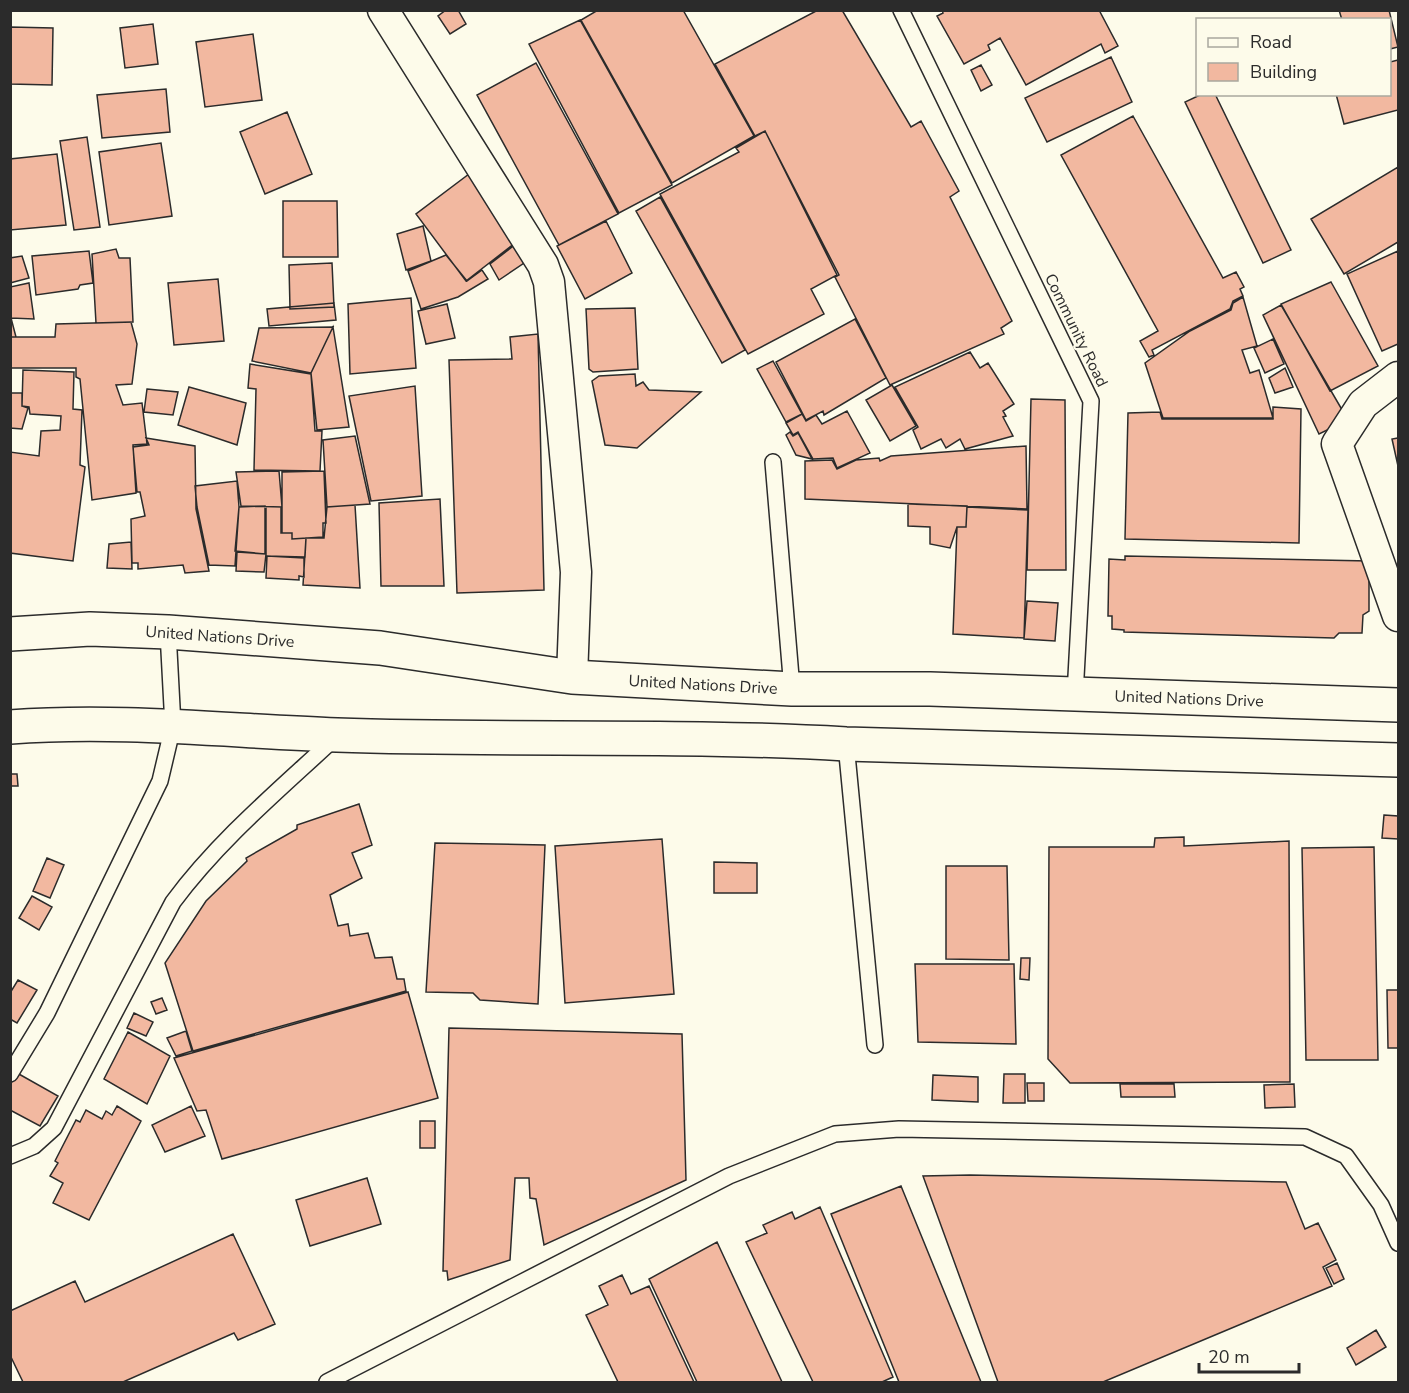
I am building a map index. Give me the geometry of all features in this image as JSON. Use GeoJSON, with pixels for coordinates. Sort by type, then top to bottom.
{"type":"FeatureCollection","features":[{"type":"Feature","properties":{"kind":"highway","name":"United Nations Drive"},"geometry":{"type":"LineString","coordinates":[[10,634],[90,629],[168,632],[380,648],[572,677],[792,689],[930,689],[1398,705]]}},
{"type":"Feature","properties":{"kind":"highway"},"geometry":{"type":"LineString","coordinates":[[10,727],[173,726],[338,735],[755,739],[846,744],[1398,760]]}},
{"type":"Feature","properties":{"kind":"street"},"geometry":{"type":"LineString","coordinates":[[383,10],[543,265],[549,282],[576,572],[572,677]]}},
{"type":"Feature","properties":{"kind":"street"},"geometry":{"type":"LineString","coordinates":[[1398,377],[1363,404],[1337,444],[1398,616]]}},
{"type":"Feature","properties":{"kind":"lane","name":"Community Road"},"geometry":{"type":"LineString","coordinates":[[901,10],[1091,401],[1076,695]]}},
{"type":"Feature","properties":{"kind":"lane"},"geometry":{"type":"LineString","coordinates":[[773,462],[792,689]]}},
{"type":"Feature","properties":{"kind":"lane"},"geometry":{"type":"LineString","coordinates":[[10,1074],[47,1013],[160,781],[173,726],[168,632]]}},
{"type":"Feature","properties":{"kind":"lane"},"geometry":{"type":"LineString","coordinates":[[10,1156],[34,1146],[54,1128],[173,902],[194,874],[238,827],[338,735]]}},
{"type":"Feature","properties":{"kind":"lane"},"geometry":{"type":"LineString","coordinates":[[846,744],[875,1045]]}},
{"type":"Feature","properties":{"kind":"lane"},"geometry":{"type":"LineString","coordinates":[[327,1383],[662,1208],[729,1176],[835,1134],[899,1129],[1305,1137],[1346,1156],[1381,1205],[1398,1244]]}},
{"type":"Feature","properties":{"kind":"building"},"geometry":{"type":"Polygon","coordinates":[[[446,10],[458,10],[466,24],[450,34],[438,16],[446,10]]]}},
{"type":"Feature","properties":{"kind":"building"},"geometry":{"type":"Polygon","coordinates":[[[598,10],[683,10],[754,136],[672,183],[581,20],[598,10]]]}},
{"type":"Feature","properties":{"kind":"building"},"geometry":{"type":"Polygon","coordinates":[[[818,10],[842,10],[911,127],[921,121],[959,191],[950,197],[1012,321],[1001,328],[1004,334],[890,385],[835,277],[839,275],[765,131],[755,136],[715,64],[818,10]]]}},
{"type":"Feature","properties":{"kind":"building"},"geometry":{"type":"Polygon","coordinates":[[[942,10],[1099,10],[1118,46],[1105,53],[1101,44],[1026,85],[1000,38],[988,45],[990,50],[964,64],[937,16],[943,13],[942,10]]]}},
{"type":"Feature","properties":{"kind":"building"},"geometry":{"type":"Polygon","coordinates":[[[1339,10],[1389,10],[1391,18],[1341,18],[1339,10]]]}},
{"type":"Feature","properties":{"kind":"building"},"geometry":{"type":"Polygon","coordinates":[[[1391,18],[1398,47],[1391,49],[1391,18]]]}},
{"type":"Feature","properties":{"kind":"building"},"geometry":{"type":"Polygon","coordinates":[[[580,20],[672,185],[619,213],[529,44],[580,20]]]}},
{"type":"Feature","properties":{"kind":"building"},"geometry":{"type":"Polygon","coordinates":[[[153,24],[158,64],[125,68],[120,28],[153,24]]]}},
{"type":"Feature","properties":{"kind":"building"},"geometry":{"type":"Polygon","coordinates":[[[10,27],[53,28],[52,85],[10,84],[10,27]]]}},
{"type":"Feature","properties":{"kind":"building"},"geometry":{"type":"Polygon","coordinates":[[[253,34],[262,100],[205,107],[196,42],[253,34]]]}},
{"type":"Feature","properties":{"kind":"building"},"geometry":{"type":"Polygon","coordinates":[[[1111,57],[1132,102],[1047,142],[1025,98],[1111,57]]]}},
{"type":"Feature","properties":{"kind":"building"},"geometry":{"type":"Polygon","coordinates":[[[1398,60],[1398,110],[1344,124],[1337,96],[1391,96],[1391,62],[1398,60]]]}},
{"type":"Feature","properties":{"kind":"building"},"geometry":{"type":"Polygon","coordinates":[[[536,63],[618,214],[559,245],[477,95],[536,63]]]}},
{"type":"Feature","properties":{"kind":"building"},"geometry":{"type":"Polygon","coordinates":[[[981,65],[992,85],[981,91],[971,70],[981,65]]]}},
{"type":"Feature","properties":{"kind":"building"},"geometry":{"type":"Polygon","coordinates":[[[166,89],[170,132],[102,138],[97,95],[166,89]]]}},
{"type":"Feature","properties":{"kind":"building"},"geometry":{"type":"Polygon","coordinates":[[[1198,96],[1216,96],[1291,250],[1263,263],[1185,102],[1198,96]]]}},
{"type":"Feature","properties":{"kind":"building"},"geometry":{"type":"Polygon","coordinates":[[[287,112],[312,174],[265,194],[240,132],[287,112]]]}},
{"type":"Feature","properties":{"kind":"building"},"geometry":{"type":"Polygon","coordinates":[[[1133,116],[1223,278],[1236,272],[1244,287],[1240,289],[1243,296],[1233,301],[1230,309],[1152,350],[1154,355],[1149,357],[1140,341],[1158,331],[1061,155],[1133,116]]]}},
{"type":"Feature","properties":{"kind":"building"},"geometry":{"type":"Polygon","coordinates":[[[765,131],[837,275],[811,289],[824,314],[748,354],[660,194],[739,152],[736,148],[765,131]]]}},
{"type":"Feature","properties":{"kind":"building"},"geometry":{"type":"Polygon","coordinates":[[[87,137],[100,227],[74,230],[60,141],[87,137]]]}},
{"type":"Feature","properties":{"kind":"building"},"geometry":{"type":"Polygon","coordinates":[[[161,143],[172,216],[109,225],[99,152],[161,143]]]}},
{"type":"Feature","properties":{"kind":"building"},"geometry":{"type":"Polygon","coordinates":[[[57,154],[66,225],[10,230],[10,159],[57,154]]]}},
{"type":"Feature","properties":{"kind":"building"},"geometry":{"type":"Polygon","coordinates":[[[1398,167],[1398,242],[1344,274],[1311,219],[1398,167]]]}},
{"type":"Feature","properties":{"kind":"building"},"geometry":{"type":"Polygon","coordinates":[[[469,174],[519,240],[466,281],[416,214],[469,174]]]}},
{"type":"Feature","properties":{"kind":"building"},"geometry":{"type":"Polygon","coordinates":[[[660,197],[745,350],[722,363],[636,211],[660,197]]]}},
{"type":"Feature","properties":{"kind":"building"},"geometry":{"type":"Polygon","coordinates":[[[283,201],[337,201],[338,257],[283,257],[283,201]]]}},
{"type":"Feature","properties":{"kind":"building"},"geometry":{"type":"Polygon","coordinates":[[[606,221],[632,273],[585,299],[557,246],[606,221]]]}},
{"type":"Feature","properties":{"kind":"building"},"geometry":{"type":"Polygon","coordinates":[[[423,226],[431,261],[406,270],[397,234],[423,226]]]}},
{"type":"Feature","properties":{"kind":"building"},"geometry":{"type":"Polygon","coordinates":[[[516,244],[527,261],[499,280],[490,264],[516,244]]]}},
{"type":"Feature","properties":{"kind":"building"},"geometry":{"type":"Polygon","coordinates":[[[116,249],[119,258],[130,258],[133,322],[96,323],[92,254],[116,249]]]}},
{"type":"Feature","properties":{"kind":"building"},"geometry":{"type":"Polygon","coordinates":[[[89,251],[93,283],[80,285],[78,289],[36,295],[32,256],[89,251]]]}},
{"type":"Feature","properties":{"kind":"building"},"geometry":{"type":"Polygon","coordinates":[[[1398,251],[1398,344],[1382,351],[1347,274],[1398,251]]]}},
{"type":"Feature","properties":{"kind":"building"},"geometry":{"type":"Polygon","coordinates":[[[446,255],[467,281],[482,270],[488,279],[458,297],[421,309],[408,271],[446,255]]]}},
{"type":"Feature","properties":{"kind":"building"},"geometry":{"type":"Polygon","coordinates":[[[22,256],[29,278],[10,283],[10,258],[22,256]]]}},
{"type":"Feature","properties":{"kind":"building"},"geometry":{"type":"Polygon","coordinates":[[[332,263],[334,307],[290,309],[289,265],[332,263]]]}},
{"type":"Feature","properties":{"kind":"building"},"geometry":{"type":"Polygon","coordinates":[[[218,279],[224,341],[174,345],[168,283],[218,279]]]}},
{"type":"Feature","properties":{"kind":"building"},"geometry":{"type":"Polygon","coordinates":[[[1331,282],[1378,366],[1330,391],[1281,304],[1331,282]]]}},
{"type":"Feature","properties":{"kind":"building"},"geometry":{"type":"Polygon","coordinates":[[[29,283],[34,319],[11,318],[16,337],[10,337],[10,287],[29,283]]]}},
{"type":"Feature","properties":{"kind":"building"},"geometry":{"type":"Polygon","coordinates":[[[1243,297],[1257,346],[1242,350],[1250,373],[1259,370],[1273,418],[1163,418],[1145,363],[1190,331],[1231,310],[1233,303],[1243,297]]]}},
{"type":"Feature","properties":{"kind":"building"},"geometry":{"type":"Polygon","coordinates":[[[411,298],[416,368],[350,374],[348,304],[411,298]]]}},
{"type":"Feature","properties":{"kind":"building"},"geometry":{"type":"Polygon","coordinates":[[[334,303],[336,320],[269,326],[267,309],[334,303]]]}},
{"type":"Feature","properties":{"kind":"building"},"geometry":{"type":"Polygon","coordinates":[[[447,304],[455,338],[426,344],[418,311],[447,304]]]}},
{"type":"Feature","properties":{"kind":"building"},"geometry":{"type":"Polygon","coordinates":[[[1281,305],[1348,420],[1319,434],[1263,315],[1281,305]]]}},
{"type":"Feature","properties":{"kind":"building"},"geometry":{"type":"Polygon","coordinates":[[[635,308],[638,369],[593,372],[589,369],[586,309],[635,308]]]}},
{"type":"Feature","properties":{"kind":"building"},"geometry":{"type":"Polygon","coordinates":[[[855,319],[886,378],[824,415],[823,411],[806,420],[776,362],[855,319]]]}},
{"type":"Feature","properties":{"kind":"building"},"geometry":{"type":"Polygon","coordinates":[[[131,322],[137,344],[132,384],[116,385],[123,405],[142,403],[147,444],[133,445],[136,493],[92,500],[80,379],[76,377],[76,368],[10,368],[10,337],[55,337],[56,324],[131,322]]]}},
{"type":"Feature","properties":{"kind":"building"},"geometry":{"type":"Polygon","coordinates":[[[333,327],[311,373],[252,361],[259,328],[333,327]]]}},
{"type":"Feature","properties":{"kind":"building"},"geometry":{"type":"Polygon","coordinates":[[[333,327],[349,427],[317,430],[311,373],[333,327]]]}},
{"type":"Feature","properties":{"kind":"building"},"geometry":{"type":"Polygon","coordinates":[[[538,334],[544,590],[457,593],[449,360],[512,359],[510,337],[538,334]]]}},
{"type":"Feature","properties":{"kind":"building"},"geometry":{"type":"Polygon","coordinates":[[[1273,339],[1284,364],[1265,373],[1254,348],[1273,339]]]}},
{"type":"Feature","properties":{"kind":"building"},"geometry":{"type":"Polygon","coordinates":[[[970,352],[980,368],[988,363],[1014,404],[1003,411],[1006,416],[1003,417],[1013,436],[965,449],[960,439],[946,448],[941,439],[921,449],[913,430],[918,427],[895,387],[970,352]]]}},
{"type":"Feature","properties":{"kind":"building"},"geometry":{"type":"Polygon","coordinates":[[[773,361],[802,414],[786,422],[757,369],[773,361]]]}},
{"type":"Feature","properties":{"kind":"building"},"geometry":{"type":"Polygon","coordinates":[[[250,364],[311,374],[315,431],[322,431],[320,471],[254,470],[256,389],[248,388],[250,364]]]}},
{"type":"Feature","properties":{"kind":"building"},"geometry":{"type":"Polygon","coordinates":[[[1285,368],[1293,387],[1275,393],[1269,378],[1285,368]]]}},
{"type":"Feature","properties":{"kind":"building"},"geometry":{"type":"Polygon","coordinates":[[[23,370],[74,372],[73,409],[82,410],[80,465],[85,467],[73,561],[10,553],[10,452],[39,456],[41,431],[60,430],[61,416],[30,414],[29,407],[22,406],[23,370]]]}},
{"type":"Feature","properties":{"kind":"building"},"geometry":{"type":"Polygon","coordinates":[[[635,374],[636,386],[643,382],[649,390],[701,392],[637,448],[605,445],[592,381],[599,376],[635,374]]]}},
{"type":"Feature","properties":{"kind":"building"},"geometry":{"type":"Polygon","coordinates":[[[892,385],[916,426],[890,441],[866,400],[892,385]]]}},
{"type":"Feature","properties":{"kind":"building"},"geometry":{"type":"Polygon","coordinates":[[[415,386],[422,496],[371,501],[349,396],[415,386]]]}},
{"type":"Feature","properties":{"kind":"building"},"geometry":{"type":"Polygon","coordinates":[[[189,387],[246,403],[237,445],[178,425],[189,387]]]}},
{"type":"Feature","properties":{"kind":"building"},"geometry":{"type":"Polygon","coordinates":[[[147,389],[178,392],[173,415],[144,412],[147,389]]]}},
{"type":"Feature","properties":{"kind":"building"},"geometry":{"type":"Polygon","coordinates":[[[10,393],[22,393],[22,406],[28,408],[22,429],[10,428],[10,393]]]}},
{"type":"Feature","properties":{"kind":"building"},"geometry":{"type":"Polygon","coordinates":[[[1031,399],[1065,400],[1066,570],[1027,570],[1031,399]]]}},
{"type":"Feature","properties":{"kind":"building"},"geometry":{"type":"Polygon","coordinates":[[[1273,407],[1301,409],[1299,543],[1125,539],[1128,413],[1160,412],[1162,419],[1273,419],[1273,407]]]}},
{"type":"Feature","properties":{"kind":"building"},"geometry":{"type":"Polygon","coordinates":[[[847,411],[870,453],[837,468],[833,458],[813,459],[798,432],[793,435],[786,423],[802,414],[806,421],[816,415],[822,424],[847,411]]]}},
{"type":"Feature","properties":{"kind":"building"},"geometry":{"type":"Polygon","coordinates":[[[790,432],[793,436],[798,433],[812,459],[796,455],[786,435],[790,432]]]}},
{"type":"Feature","properties":{"kind":"building"},"geometry":{"type":"Polygon","coordinates":[[[355,436],[370,504],[327,507],[323,440],[355,436]]]}},
{"type":"Feature","properties":{"kind":"building"},"geometry":{"type":"Polygon","coordinates":[[[146,438],[195,446],[196,509],[209,571],[185,573],[183,565],[138,569],[138,563],[132,563],[131,519],[145,516],[140,492],[137,492],[133,447],[149,445],[146,438]]]}},
{"type":"Feature","properties":{"kind":"building"},"geometry":{"type":"Polygon","coordinates":[[[1398,438],[1398,466],[1392,439],[1398,438]]]}},
{"type":"Feature","properties":{"kind":"building"},"geometry":{"type":"Polygon","coordinates":[[[1026,446],[1027,509],[805,499],[805,461],[832,460],[837,469],[856,460],[879,458],[880,461],[891,456],[1026,446]]]}},
{"type":"Feature","properties":{"kind":"building"},"geometry":{"type":"Polygon","coordinates":[[[279,471],[282,507],[241,506],[236,472],[279,471]]]}},
{"type":"Feature","properties":{"kind":"building"},"geometry":{"type":"Polygon","coordinates":[[[324,471],[326,523],[323,523],[323,537],[292,539],[292,533],[282,533],[282,472],[324,471]]]}},
{"type":"Feature","properties":{"kind":"building"},"geometry":{"type":"Polygon","coordinates":[[[237,481],[239,507],[235,566],[209,565],[195,486],[237,481]]]}},
{"type":"Feature","properties":{"kind":"building"},"geometry":{"type":"Polygon","coordinates":[[[440,499],[444,586],[381,586],[379,503],[440,499]]]}},
{"type":"Feature","properties":{"kind":"building"},"geometry":{"type":"Polygon","coordinates":[[[908,504],[967,506],[966,527],[957,527],[950,548],[930,544],[930,527],[908,526],[908,504]]]}},
{"type":"Feature","properties":{"kind":"building"},"geometry":{"type":"Polygon","coordinates":[[[355,505],[360,588],[303,585],[306,538],[324,538],[327,507],[355,505]]]}},
{"type":"Feature","properties":{"kind":"building"},"geometry":{"type":"Polygon","coordinates":[[[265,506],[265,554],[235,551],[239,507],[265,506]]]}},
{"type":"Feature","properties":{"kind":"building"},"geometry":{"type":"Polygon","coordinates":[[[266,507],[281,507],[281,533],[292,533],[292,539],[306,538],[305,557],[266,556],[266,507]]]}},
{"type":"Feature","properties":{"kind":"building"},"geometry":{"type":"Polygon","coordinates":[[[967,507],[1028,510],[1024,638],[953,634],[957,527],[966,527],[967,507]]]}},
{"type":"Feature","properties":{"kind":"building"},"geometry":{"type":"Polygon","coordinates":[[[131,542],[132,569],[107,568],[109,544],[131,542]]]}},
{"type":"Feature","properties":{"kind":"building"},"geometry":{"type":"Polygon","coordinates":[[[237,552],[266,554],[264,572],[236,571],[237,552]]]}},
{"type":"Feature","properties":{"kind":"building"},"geometry":{"type":"Polygon","coordinates":[[[267,556],[304,558],[304,577],[299,576],[299,580],[266,578],[267,556]]]}},
{"type":"Feature","properties":{"kind":"building"},"geometry":{"type":"Polygon","coordinates":[[[1125,556],[1369,561],[1369,611],[1363,615],[1362,633],[1339,633],[1334,638],[1124,632],[1124,630],[1112,629],[1112,616],[1108,616],[1109,559],[1125,560],[1125,556]]]}},
{"type":"Feature","properties":{"kind":"building"},"geometry":{"type":"Polygon","coordinates":[[[1027,601],[1058,603],[1055,641],[1024,639],[1027,601]]]}},
{"type":"Feature","properties":{"kind":"building"},"geometry":{"type":"Polygon","coordinates":[[[10,774],[17,774],[18,786],[10,786],[10,774]]]}},
{"type":"Feature","properties":{"kind":"building"},"geometry":{"type":"Polygon","coordinates":[[[359,804],[372,845],[352,853],[362,878],[330,895],[338,926],[348,924],[350,936],[368,933],[375,958],[392,957],[397,979],[404,979],[406,991],[193,1051],[165,963],[206,901],[247,861],[246,858],[297,829],[297,825],[359,804]]]}},
{"type":"Feature","properties":{"kind":"building"},"geometry":{"type":"Polygon","coordinates":[[[1384,815],[1398,816],[1398,839],[1382,838],[1384,815]]]}},
{"type":"Feature","properties":{"kind":"building"},"geometry":{"type":"Polygon","coordinates":[[[1184,837],[1184,846],[1289,841],[1290,1082],[1070,1083],[1048,1059],[1049,847],[1154,847],[1155,838],[1184,837]]]}},
{"type":"Feature","properties":{"kind":"building"},"geometry":{"type":"Polygon","coordinates":[[[662,839],[674,994],[565,1003],[555,846],[662,839]]]}},
{"type":"Feature","properties":{"kind":"building"},"geometry":{"type":"Polygon","coordinates":[[[435,843],[545,845],[538,1004],[480,1000],[473,993],[426,992],[435,843]]]}},
{"type":"Feature","properties":{"kind":"building"},"geometry":{"type":"Polygon","coordinates":[[[1374,847],[1378,1060],[1306,1060],[1302,848],[1374,847]]]}},
{"type":"Feature","properties":{"kind":"building"},"geometry":{"type":"Polygon","coordinates":[[[47,858],[64,865],[50,898],[33,891],[47,858]]]}},
{"type":"Feature","properties":{"kind":"building"},"geometry":{"type":"Polygon","coordinates":[[[714,862],[757,863],[757,893],[714,893],[714,862]]]}},
{"type":"Feature","properties":{"kind":"building"},"geometry":{"type":"Polygon","coordinates":[[[946,866],[1007,866],[1009,960],[946,959],[946,866]]]}},
{"type":"Feature","properties":{"kind":"building"},"geometry":{"type":"Polygon","coordinates":[[[32,896],[52,907],[39,930],[19,918],[32,896]]]}},
{"type":"Feature","properties":{"kind":"building"},"geometry":{"type":"Polygon","coordinates":[[[1021,958],[1030,958],[1029,980],[1020,979],[1021,958]]]}},
{"type":"Feature","properties":{"kind":"building"},"geometry":{"type":"Polygon","coordinates":[[[915,964],[1014,964],[1016,1044],[918,1042],[915,964]]]}},
{"type":"Feature","properties":{"kind":"building"},"geometry":{"type":"Polygon","coordinates":[[[18,980],[37,990],[17,1023],[10,1019],[10,993],[18,980]]]}},
{"type":"Feature","properties":{"kind":"building"},"geometry":{"type":"Polygon","coordinates":[[[1387,990],[1398,990],[1398,1048],[1388,1048],[1387,990]]]}},
{"type":"Feature","properties":{"kind":"building"},"geometry":{"type":"Polygon","coordinates":[[[408,992],[438,1098],[222,1159],[206,1110],[197,1111],[174,1058],[408,992]]]}},
{"type":"Feature","properties":{"kind":"building"},"geometry":{"type":"Polygon","coordinates":[[[162,998],[167,1010],[156,1014],[151,1002],[162,998]]]}},
{"type":"Feature","properties":{"kind":"building"},"geometry":{"type":"Polygon","coordinates":[[[134,1013],[153,1022],[146,1036],[127,1028],[134,1013]]]}},
{"type":"Feature","properties":{"kind":"building"},"geometry":{"type":"Polygon","coordinates":[[[449,1028],[682,1034],[686,1180],[544,1245],[536,1199],[530,1198],[529,1178],[515,1178],[510,1260],[448,1280],[447,1271],[443,1271],[449,1028]]]}},
{"type":"Feature","properties":{"kind":"building"},"geometry":{"type":"Polygon","coordinates":[[[186,1031],[192,1051],[176,1056],[167,1038],[186,1031]]]}},
{"type":"Feature","properties":{"kind":"building"},"geometry":{"type":"Polygon","coordinates":[[[128,1032],[170,1056],[147,1104],[104,1079],[128,1032]]]}},
{"type":"Feature","properties":{"kind":"building"},"geometry":{"type":"Polygon","coordinates":[[[10,1069],[58,1096],[40,1126],[10,1110],[10,1069]]]}},
{"type":"Feature","properties":{"kind":"building"},"geometry":{"type":"Polygon","coordinates":[[[1004,1074],[1025,1074],[1025,1103],[1003,1103],[1004,1074]]]}},
{"type":"Feature","properties":{"kind":"building"},"geometry":{"type":"Polygon","coordinates":[[[933,1075],[978,1077],[978,1102],[932,1100],[933,1075]]]}},
{"type":"Feature","properties":{"kind":"building"},"geometry":{"type":"Polygon","coordinates":[[[1027,1083],[1044,1083],[1044,1101],[1028,1101],[1027,1083]]]}},
{"type":"Feature","properties":{"kind":"building"},"geometry":{"type":"Polygon","coordinates":[[[1120,1084],[1174,1084],[1175,1097],[1121,1097],[1120,1084]]]}},
{"type":"Feature","properties":{"kind":"building"},"geometry":{"type":"Polygon","coordinates":[[[1294,1084],[1295,1107],[1265,1108],[1264,1085],[1294,1084]]]}},
{"type":"Feature","properties":{"kind":"building"},"geometry":{"type":"Polygon","coordinates":[[[117,1106],[141,1121],[89,1220],[53,1203],[63,1183],[50,1176],[76,1120],[80,1122],[86,1110],[102,1119],[106,1111],[112,1115],[117,1106]]]}},
{"type":"Feature","properties":{"kind":"building"},"geometry":{"type":"Polygon","coordinates":[[[191,1106],[205,1136],[165,1152],[152,1125],[191,1106]]]}},
{"type":"Feature","properties":{"kind":"building"},"geometry":{"type":"Polygon","coordinates":[[[420,1121],[435,1121],[435,1148],[420,1148],[420,1121]]]}},
{"type":"Feature","properties":{"kind":"building"},"geometry":{"type":"Polygon","coordinates":[[[923,1176],[1286,1182],[1305,1229],[1318,1223],[1336,1260],[1323,1267],[1332,1286],[1103,1382],[998,1382],[923,1176]]]}},
{"type":"Feature","properties":{"kind":"building"},"geometry":{"type":"Polygon","coordinates":[[[367,1178],[381,1224],[310,1246],[296,1200],[367,1178]]]}},
{"type":"Feature","properties":{"kind":"building"},"geometry":{"type":"Polygon","coordinates":[[[901,1186],[981,1382],[899,1382],[831,1214],[901,1186]]]}},
{"type":"Feature","properties":{"kind":"building"},"geometry":{"type":"Polygon","coordinates":[[[820,1207],[893,1377],[882,1382],[813,1382],[746,1242],[767,1233],[763,1225],[792,1212],[795,1219],[820,1207]]]}},
{"type":"Feature","properties":{"kind":"building"},"geometry":{"type":"Polygon","coordinates":[[[233,1234],[275,1324],[238,1340],[234,1333],[123,1382],[23,1382],[10,1355],[10,1311],[75,1281],[85,1302],[233,1234]]]}},
{"type":"Feature","properties":{"kind":"building"},"geometry":{"type":"Polygon","coordinates":[[[717,1242],[782,1382],[697,1382],[649,1279],[717,1242]]]}},
{"type":"Feature","properties":{"kind":"building"},"geometry":{"type":"Polygon","coordinates":[[[1337,1263],[1344,1279],[1334,1284],[1326,1268],[1337,1263]]]}},
{"type":"Feature","properties":{"kind":"building"},"geometry":{"type":"Polygon","coordinates":[[[622,1275],[631,1294],[649,1286],[694,1382],[618,1382],[586,1315],[608,1305],[599,1286],[622,1275]]]}},
{"type":"Feature","properties":{"kind":"building"},"geometry":{"type":"Polygon","coordinates":[[[1376,1330],[1386,1347],[1356,1365],[1347,1348],[1376,1330]]]}}]}
